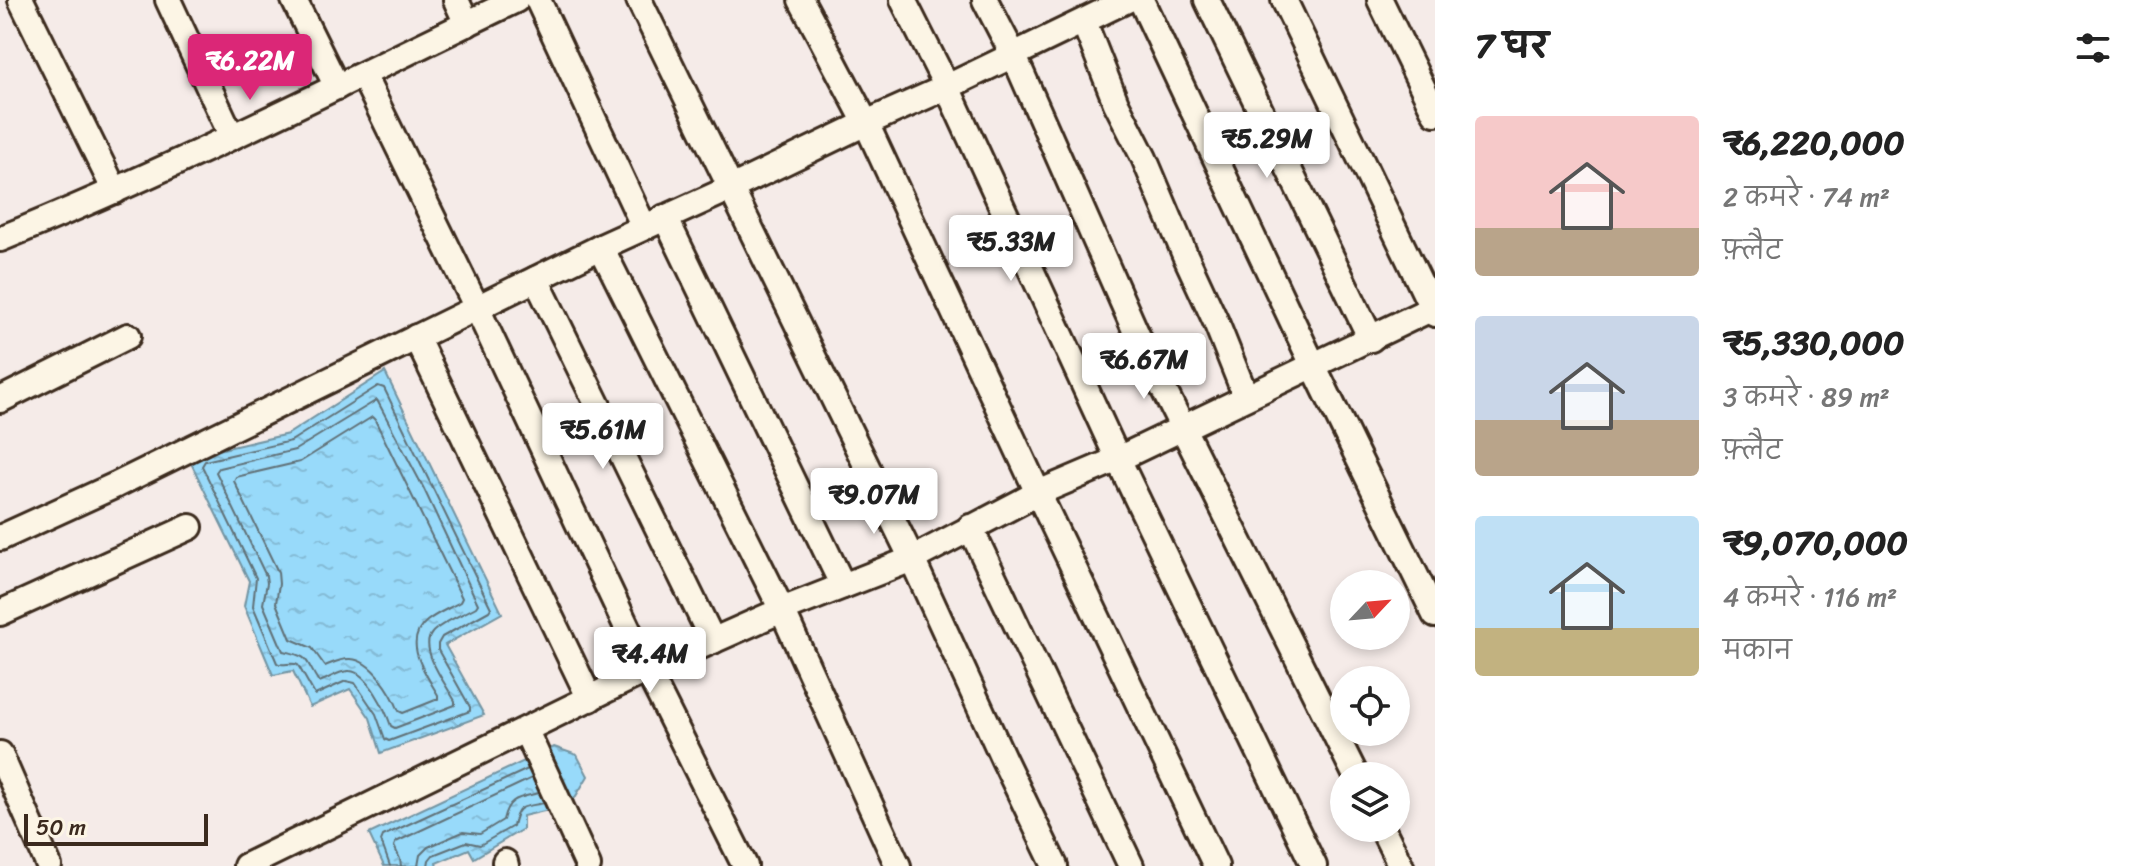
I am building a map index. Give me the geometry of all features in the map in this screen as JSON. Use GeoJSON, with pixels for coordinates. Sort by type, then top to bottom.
{"type":"FeatureCollection","features":[{"type":"Feature","properties":{"kind":"street"},"geometry":{"type":"LineString","coordinates":[[21,0],[115,191]]}},
{"type":"Feature","properties":{"kind":"street"},"geometry":{"type":"LineString","coordinates":[[168,0],[232,137]]}},
{"type":"Feature","properties":{"kind":"street"},"geometry":{"type":"LineString","coordinates":[[294,0],[337,87]]}},
{"type":"Feature","properties":{"kind":"street"},"geometry":{"type":"LineString","coordinates":[[456,0],[467,24]]}},
{"type":"Feature","properties":{"kind":"street"},"geometry":{"type":"LineString","coordinates":[[0,239],[232,137],[516,0]]}},
{"type":"Feature","properties":{"kind":"street"},"geometry":{"type":"LineString","coordinates":[[538,0],[843,586]]}},
{"type":"Feature","properties":{"kind":"street"},"geometry":{"type":"LineString","coordinates":[[639,0],[912,559],[1055,866]]}},
{"type":"Feature","properties":{"kind":"street"},"geometry":{"type":"LineString","coordinates":[[801,0],[866,123],[1216,866]]}},
{"type":"Feature","properties":{"kind":"street"},"geometry":{"type":"LineString","coordinates":[[903,0],[947,87],[1118,459],[1314,866]]}},
{"type":"Feature","properties":{"kind":"street"},"geometry":{"type":"LineString","coordinates":[[985,0],[1014,56],[1142,346],[1349,762]]}},
{"type":"Feature","properties":{"kind":"street"},"geometry":{"type":"LineString","coordinates":[[0,538],[116,485],[601,247],[1014,56],[1127,0]]}},
{"type":"Feature","properties":{"kind":"street"},"geometry":{"type":"LineString","coordinates":[[1141,0],[1435,615]]}},
{"type":"Feature","properties":{"kind":"street"},"geometry":{"type":"LineString","coordinates":[[1207,0],[1371,339]]}},
{"type":"Feature","properties":{"kind":"street"},"geometry":{"type":"LineString","coordinates":[[246,866],[647,670],[782,610],[912,559],[1038,493],[1118,459],[1434,310],[1284,0]]}},
{"type":"Feature","properties":{"kind":"street"},"geometry":{"type":"LineString","coordinates":[[1380,0],[1435,113]]}},
{"type":"Feature","properties":{"kind":"street"},"geometry":{"type":"LineString","coordinates":[[1084,22],[1116,103],[1144,158],[1246,397]]}},
{"type":"Feature","properties":{"kind":"street"},"geometry":{"type":"LineString","coordinates":[[363,75],[477,308],[647,670],[745,866]]}},
{"type":"Feature","properties":{"kind":"street"},"geometry":{"type":"LineString","coordinates":[[601,247],[782,610],[898,866]]}},
{"type":"Feature","properties":{"kind":"street"},"geometry":{"type":"LineString","coordinates":[[536,279],[713,641]]}},
{"type":"Feature","properties":{"kind":"street"},"geometry":{"type":"LineString","coordinates":[[0,400],[128,336]]}},
{"type":"Feature","properties":{"kind":"street"},"geometry":{"type":"LineString","coordinates":[[416,337],[590,699]]}},
{"type":"Feature","properties":{"kind":"street"},"geometry":{"type":"LineString","coordinates":[[0,613],[190,527]]}},
{"type":"Feature","properties":{"kind":"street"},"geometry":{"type":"LineString","coordinates":[[970,527],[1131,866]]}},
{"type":"Feature","properties":{"kind":"street"},"geometry":{"type":"LineString","coordinates":[[526,731],[588,866]]}},
{"type":"Feature","properties":{"kind":"street"},"geometry":{"type":"LineString","coordinates":[[0,754],[49,866]]}},
{"type":"Feature","properties":{"kind":"street"},"geometry":{"type":"LineString","coordinates":[[1389,842],[1401,866]]}},
{"type":"Feature","properties":{"kind":"water"},"geometry":{"type":"Polygon","coordinates":[[[385,372],[502,613],[445,645],[484,715],[381,753],[370,718],[350,689],[310,707],[293,671],[273,675],[244,606],[249,581],[188,457],[288,434],[385,372]]]}},
{"type":"Feature","properties":{"kind":"water"},"geometry":{"type":"Polygon","coordinates":[[[554,747],[577,755],[588,776],[563,825],[553,809],[523,816],[523,829],[474,858],[469,849],[436,863],[437,866],[384,866],[369,834],[554,747]]]}}]}
